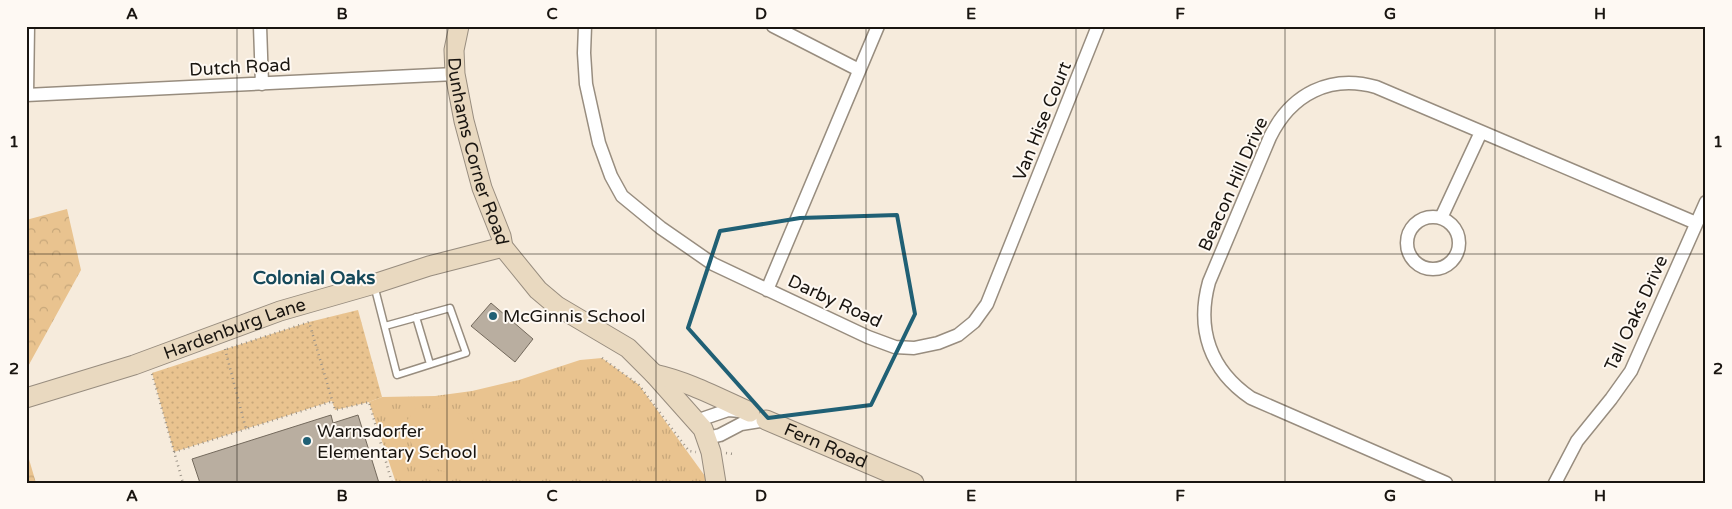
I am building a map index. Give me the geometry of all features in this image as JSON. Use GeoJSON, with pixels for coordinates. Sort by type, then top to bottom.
{"type":"FeatureCollection","features":[{"type":"Feature","properties":{"kind":"street"},"geometry":{"type":"LineString","coordinates":[[27,95],[28,26]]}},
{"type":"Feature","properties":{"kind":"street"},"geometry":{"type":"LineString","coordinates":[[260,26],[262,84]]}},
{"type":"Feature","properties":{"kind":"street","name":"Dunhams Corner Road"},"geometry":{"type":"LineString","coordinates":[[459,26],[454,50],[455,74],[464,121],[482,188],[501,236],[503,247],[538,290],[550,300],[604,335],[628,348],[654,374],[703,429],[711,452],[716,483]]}},
{"type":"Feature","properties":{"kind":"street"},"geometry":{"type":"LineString","coordinates":[[585,26],[586,84],[599,142],[622,196],[661,228],[713,264],[767,290]]}},
{"type":"Feature","properties":{"kind":"street"},"geometry":{"type":"LineString","coordinates":[[773,26],[859,70]]}},
{"type":"Feature","properties":{"kind":"street","name":"Darby Road"},"geometry":{"type":"LineString","coordinates":[[878,26],[767,290],[868,337],[895,347],[914,348],[938,343],[958,335],[974,322],[986,304],[1018,229]]}},
{"type":"Feature","properties":{"kind":"street","name":"Van Hise Court"},"geometry":{"type":"LineString","coordinates":[[1018,229],[1098,26]]}},
{"type":"Feature","properties":{"kind":"street","name":"Dutch Road"},"geometry":{"type":"LineString","coordinates":[[27,95],[455,74]]}},
{"type":"Feature","properties":{"kind":"street","name":"Beacon Hill Drive"},"geometry":{"type":"LineString","coordinates":[[1446,483],[1260,403],[1243,392],[1221,370],[1212,352],[1204,322],[1205,302],[1211,277],[1273,130],[1287,110],[1308,94],[1333,84],[1368,84],[1696,223]]}},
{"type":"Feature","properties":{"kind":"street"},"geometry":{"type":"LineString","coordinates":[[1442,218],[1482,132]]}},
{"type":"Feature","properties":{"kind":"street","name":"Tall Oaks Drive"},"geometry":{"type":"LineString","coordinates":[[1555,483],[1576,441],[1611,400],[1631,371],[1706,202]]}},
{"type":"Feature","properties":{"kind":"street"},"geometry":{"type":"LineString","coordinates":[[1427,218],[1442,218],[1455,229],[1459,244],[1457,252],[1447,265],[1431,269],[1423,267],[1411,256],[1407,241],[1409,233],[1419,221],[1427,218]]}},
{"type":"Feature","properties":{"kind":"street","name":"Hardenburg Lane"},"geometry":{"type":"LineString","coordinates":[[26,398],[134,365],[280,310],[374,284],[429,266],[503,247]]}},
{"type":"Feature","properties":{"kind":"street"},"geometry":{"type":"LineString","coordinates":[[654,374],[696,388],[758,416]]}},
{"type":"Feature","properties":{"kind":"street","name":"Fern Road"},"geometry":{"type":"LineString","coordinates":[[696,421],[728,410],[758,416],[914,483]]}},
{"type":"Feature","properties":{"kind":"street","name":"Fern Road"},"geometry":{"type":"LineString","coordinates":[[707,438],[720,435],[758,416]]}},
{"type":"Feature","properties":{"kind":"lane"},"geometry":{"type":"LineString","coordinates":[[374,284],[385,326],[398,375],[466,353],[450,308],[385,326]]}},
{"type":"Feature","properties":{"kind":"lane"},"geometry":{"type":"LineString","coordinates":[[416,317],[430,364]]}},
{"type":"Feature","properties":{"kind":"path"},"geometry":{"type":"LineString","coordinates":[[246,429],[225,349],[309,322],[336,410],[369,402],[392,483]]}},
{"type":"Feature","properties":{"kind":"path"},"geometry":{"type":"LineString","coordinates":[[602,358],[639,384],[689,451]]}},
{"type":"Feature","properties":{"kind":"path"},"geometry":{"type":"LineString","coordinates":[[152,373],[183,483]]}},
{"type":"Feature","properties":{"kind":"path"},"geometry":{"type":"LineString","coordinates":[[174,452],[333,401]]}},
{"type":"Feature","properties":{"kind":"highlighted area"},"geometry":{"type":"Polygon","coordinates":[[[897,215],[915,314],[871,405],[768,418],[688,328],[720,231],[800,218],[897,215]]]}},
{"type":"Feature","properties":{"kind":"green space"},"geometry":{"type":"Polygon","coordinates":[[[67,209],[81,270],[26,370],[26,220],[67,209]]]}},
{"type":"Feature","properties":{"kind":"green space"},"geometry":{"type":"Polygon","coordinates":[[[358,310],[382,397],[335,410],[332,401],[174,452],[152,373],[309,322],[358,310]]]}},
{"type":"Feature","properties":{"kind":"green space"},"geometry":{"type":"Polygon","coordinates":[[[602,358],[639,385],[710,483],[396,483],[369,402],[382,397],[435,396],[472,391],[519,380],[580,360],[602,358]]]}},
{"type":"Feature","properties":{"kind":"green space"},"geometry":{"type":"Polygon","coordinates":[[[416,408],[453,409],[470,421],[475,448],[451,474],[421,463],[403,426],[416,408]]]}},
{"type":"Feature","properties":{"kind":"green space"},"geometry":{"type":"Polygon","coordinates":[[[26,449],[36,483],[26,483],[26,449]]]}},
{"type":"Feature","properties":{"kind":"building"},"geometry":{"type":"Polygon","coordinates":[[[491,303],[533,339],[515,362],[471,326],[491,303]]]}},
{"type":"Feature","properties":{"kind":"building","name":"Warnsdorfer Elementary School"},"geometry":{"type":"Polygon","coordinates":[[[331,415],[333,423],[358,415],[379,483],[200,483],[192,459],[331,415]]]}},
{"type":"Feature","properties":{"kind":"place","name":"McGinnis School"},"geometry":{"type":"Point","coordinates":[493,316]}},
{"type":"Feature","properties":{"kind":"place","name":"Warnsdorfer Elementary School"},"geometry":{"type":"Point","coordinates":[307,441]}},
{"type":"Feature","properties":{"kind":"district","name":"Colonial Oaks"},"geometry":{"type":"Point","coordinates":[314,277]}}]}
